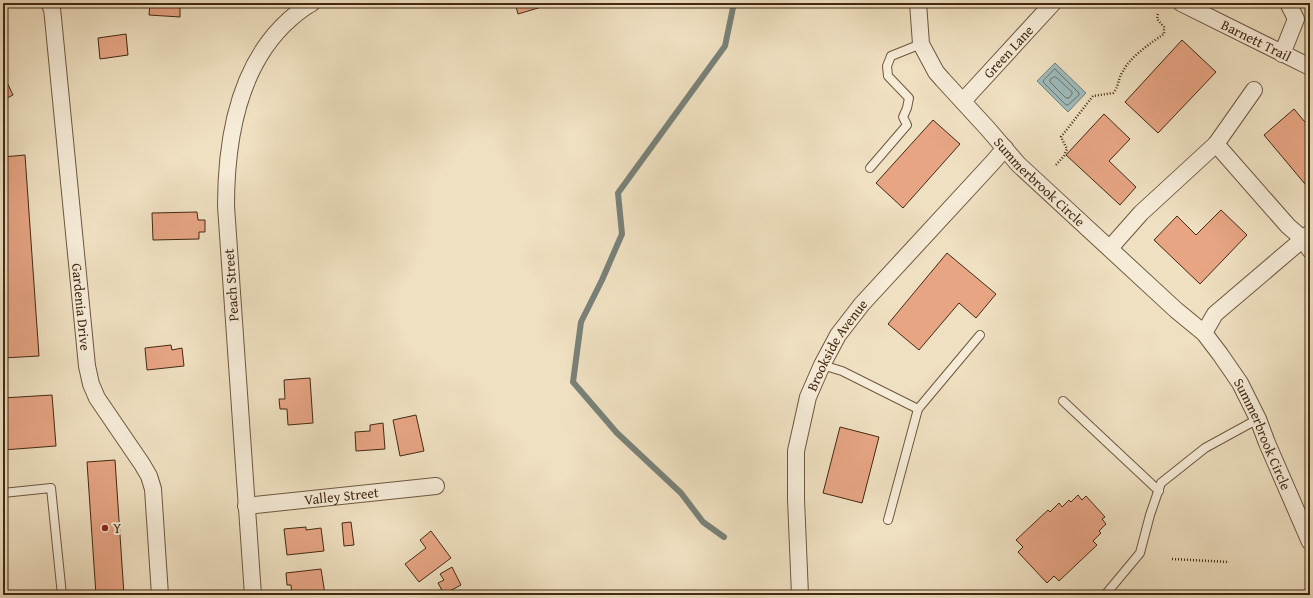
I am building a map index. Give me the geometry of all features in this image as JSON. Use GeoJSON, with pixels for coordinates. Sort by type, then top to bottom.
{"type":"FeatureCollection","features":[{"type":"Feature","properties":{"kind":"street","name":"Gardenia Drive"},"geometry":{"type":"LineString","coordinates":[[49,3],[52,9],[53,18],[87,366],[91,384],[97,398],[149,476],[153,489],[160,595]]}},
{"type":"Feature","properties":{"kind":"street","name":"Peach Street"},"geometry":{"type":"LineString","coordinates":[[253,595],[226,206],[226,180],[229,148],[240,98],[260,54],[279,29],[304,7],[312,3]]}},
{"type":"Feature","properties":{"kind":"street","name":"Summerbrook Circle"},"geometry":{"type":"LineString","coordinates":[[918,3],[921,44],[936,72],[963,100],[1018,164],[1176,310],[1204,333],[1240,383],[1258,418],[1267,443],[1310,542]]}},
{"type":"Feature","properties":{"kind":"street","name":"Green Lane"},"geometry":{"type":"LineString","coordinates":[[963,100],[1053,3]]}},
{"type":"Feature","properties":{"kind":"street","name":"Barnett Trail"},"geometry":{"type":"LineString","coordinates":[[1181,3],[1310,67]]}},
{"type":"Feature","properties":{"kind":"street"},"geometry":{"type":"LineString","coordinates":[[1282,54],[1296,19],[1288,3]]}},
{"type":"Feature","properties":{"kind":"street"},"geometry":{"type":"LineString","coordinates":[[1110,248],[1141,213],[1216,144],[1254,90]]}},
{"type":"Feature","properties":{"kind":"street"},"geometry":{"type":"LineString","coordinates":[[1204,333],[1214,314],[1308,241],[1288,226],[1216,144]]}},
{"type":"Feature","properties":{"kind":"street","name":"Brookside Avenue"},"geometry":{"type":"LineString","coordinates":[[800,595],[796,499],[796,451],[808,397],[822,365],[838,335],[862,304],[1005,148]]}},
{"type":"Feature","properties":{"kind":"street","name":"Valley Street"},"geometry":{"type":"LineString","coordinates":[[246,506],[436,486]]}},
{"type":"Feature","properties":{"kind":"lane"},"geometry":{"type":"LineString","coordinates":[[870,168],[907,125],[903,117],[909,98],[888,76],[887,66],[891,56],[921,44]]}},
{"type":"Feature","properties":{"kind":"lane"},"geometry":{"type":"LineString","coordinates":[[888,520],[918,409],[980,335]]}},
{"type":"Feature","properties":{"kind":"lane"},"geometry":{"type":"LineString","coordinates":[[822,365],[842,371],[918,409]]}},
{"type":"Feature","properties":{"kind":"lane"},"geometry":{"type":"LineString","coordinates":[[1063,401],[1159,491]]}},
{"type":"Feature","properties":{"kind":"lane"},"geometry":{"type":"LineString","coordinates":[[1105,595],[1140,553],[1150,515],[1162,483],[1205,448],[1258,418]]}},
{"type":"Feature","properties":{"kind":"lane"},"geometry":{"type":"LineString","coordinates":[[3,493],[52,488],[62,595]]}},
{"type":"Feature","properties":{"kind":"path"},"geometry":{"type":"LineString","coordinates":[[1056,165],[1064,156],[1067,149],[1061,137],[1093,96],[1113,93],[1117,89],[1122,71],[1125,67],[1141,51],[1164,34],[1164,27],[1158,19],[1158,13]]}},
{"type":"Feature","properties":{"kind":"path"},"geometry":{"type":"LineString","coordinates":[[1172,559],[1229,562]]}},
{"type":"Feature","properties":{"kind":"water"},"geometry":{"type":"Polygon","coordinates":[[[1055,63],[1086,93],[1068,112],[1037,81],[1055,63]]]}},
{"type":"Feature","properties":{"kind":"building"},"geometry":{"type":"Polygon","coordinates":[[[150,3],[180,3],[180,17],[149,15],[150,3]]]}},
{"type":"Feature","properties":{"kind":"building"},"geometry":{"type":"Polygon","coordinates":[[[515,3],[555,3],[518,14],[515,3]]]}},
{"type":"Feature","properties":{"kind":"building"},"geometry":{"type":"Polygon","coordinates":[[[126,34],[128,55],[100,59],[98,38],[126,34]]]}},
{"type":"Feature","properties":{"kind":"building"},"geometry":{"type":"Polygon","coordinates":[[[1182,40],[1216,72],[1158,133],[1125,102],[1182,40]]]}},
{"type":"Feature","properties":{"kind":"building"},"geometry":{"type":"Polygon","coordinates":[[[3,74],[13,95],[3,100],[3,74]]]}},
{"type":"Feature","properties":{"kind":"building"},"geometry":{"type":"Polygon","coordinates":[[[1294,109],[1310,128],[1310,190],[1264,135],[1294,109]]]}},
{"type":"Feature","properties":{"kind":"building"},"geometry":{"type":"Polygon","coordinates":[[[1104,114],[1130,139],[1109,161],[1136,187],[1120,205],[1066,155],[1104,114]]]}},
{"type":"Feature","properties":{"kind":"building"},"geometry":{"type":"Polygon","coordinates":[[[933,120],[960,144],[903,208],[876,183],[933,120]]]}},
{"type":"Feature","properties":{"kind":"building"},"geometry":{"type":"Polygon","coordinates":[[[25,155],[39,356],[3,358],[3,157],[25,155]]]}},
{"type":"Feature","properties":{"kind":"building"},"geometry":{"type":"Polygon","coordinates":[[[1221,210],[1247,235],[1200,284],[1154,240],[1177,216],[1196,235],[1221,210]]]}},
{"type":"Feature","properties":{"kind":"building"},"geometry":{"type":"Polygon","coordinates":[[[197,212],[198,220],[205,220],[205,232],[199,232],[199,239],[153,240],[152,213],[197,212]]]}},
{"type":"Feature","properties":{"kind":"building"},"geometry":{"type":"Polygon","coordinates":[[[947,253],[996,294],[976,318],[959,303],[919,350],[888,324],[947,253]]]}},
{"type":"Feature","properties":{"kind":"building"},"geometry":{"type":"Polygon","coordinates":[[[171,345],[172,350],[182,348],[184,366],[147,370],[145,348],[171,345]]]}},
{"type":"Feature","properties":{"kind":"building"},"geometry":{"type":"Polygon","coordinates":[[[310,378],[313,423],[288,425],[287,409],[280,409],[279,399],[285,399],[284,380],[310,378]]]}},
{"type":"Feature","properties":{"kind":"building"},"geometry":{"type":"Polygon","coordinates":[[[52,395],[56,446],[3,450],[3,398],[52,395]]]}},
{"type":"Feature","properties":{"kind":"building"},"geometry":{"type":"Polygon","coordinates":[[[416,415],[424,451],[400,456],[393,420],[416,415]]]}},
{"type":"Feature","properties":{"kind":"building"},"geometry":{"type":"Polygon","coordinates":[[[383,423],[385,449],[356,451],[355,432],[370,431],[370,425],[383,423]]]}},
{"type":"Feature","properties":{"kind":"building"},"geometry":{"type":"Polygon","coordinates":[[[840,427],[879,437],[862,503],[823,493],[840,427]]]}},
{"type":"Feature","properties":{"kind":"building","name":"Y"},"geometry":{"type":"Polygon","coordinates":[[[115,460],[124,595],[96,595],[87,462],[115,460]]]}},
{"type":"Feature","properties":{"kind":"building"},"geometry":{"type":"Polygon","coordinates":[[[1078,495],[1082,500],[1086,496],[1105,517],[1102,519],[1106,524],[1099,531],[1101,533],[1093,541],[1097,545],[1059,581],[1054,576],[1047,583],[1018,552],[1023,547],[1016,540],[1048,510],[1050,512],[1059,503],[1062,507],[1069,500],[1071,502],[1078,495]]]}},
{"type":"Feature","properties":{"kind":"building"},"geometry":{"type":"Polygon","coordinates":[[[351,522],[354,545],[344,546],[342,523],[351,522]]]}},
{"type":"Feature","properties":{"kind":"building"},"geometry":{"type":"Polygon","coordinates":[[[306,527],[306,530],[321,528],[324,551],[287,555],[284,529],[306,527]]]}},
{"type":"Feature","properties":{"kind":"building"},"geometry":{"type":"Polygon","coordinates":[[[431,531],[451,558],[419,582],[405,564],[426,548],[420,540],[431,531]]]}},
{"type":"Feature","properties":{"kind":"building"},"geometry":{"type":"Polygon","coordinates":[[[452,567],[461,585],[444,594],[438,583],[444,580],[440,574],[452,567]]]}},
{"type":"Feature","properties":{"kind":"building"},"geometry":{"type":"Polygon","coordinates":[[[321,569],[325,594],[292,595],[291,585],[287,585],[286,573],[321,569]]]}},
{"type":"Feature","properties":{"kind":"waterway"},"geometry":{"type":"LineString","coordinates":[[724,537],[703,522],[681,493],[617,433],[573,382],[581,322],[602,280],[622,234],[618,193],[725,46],[734,3]]}},
{"type":"Feature","properties":{"kind":"place","name":"Y"},"geometry":{"type":"Point","coordinates":[105,528]}}]}
